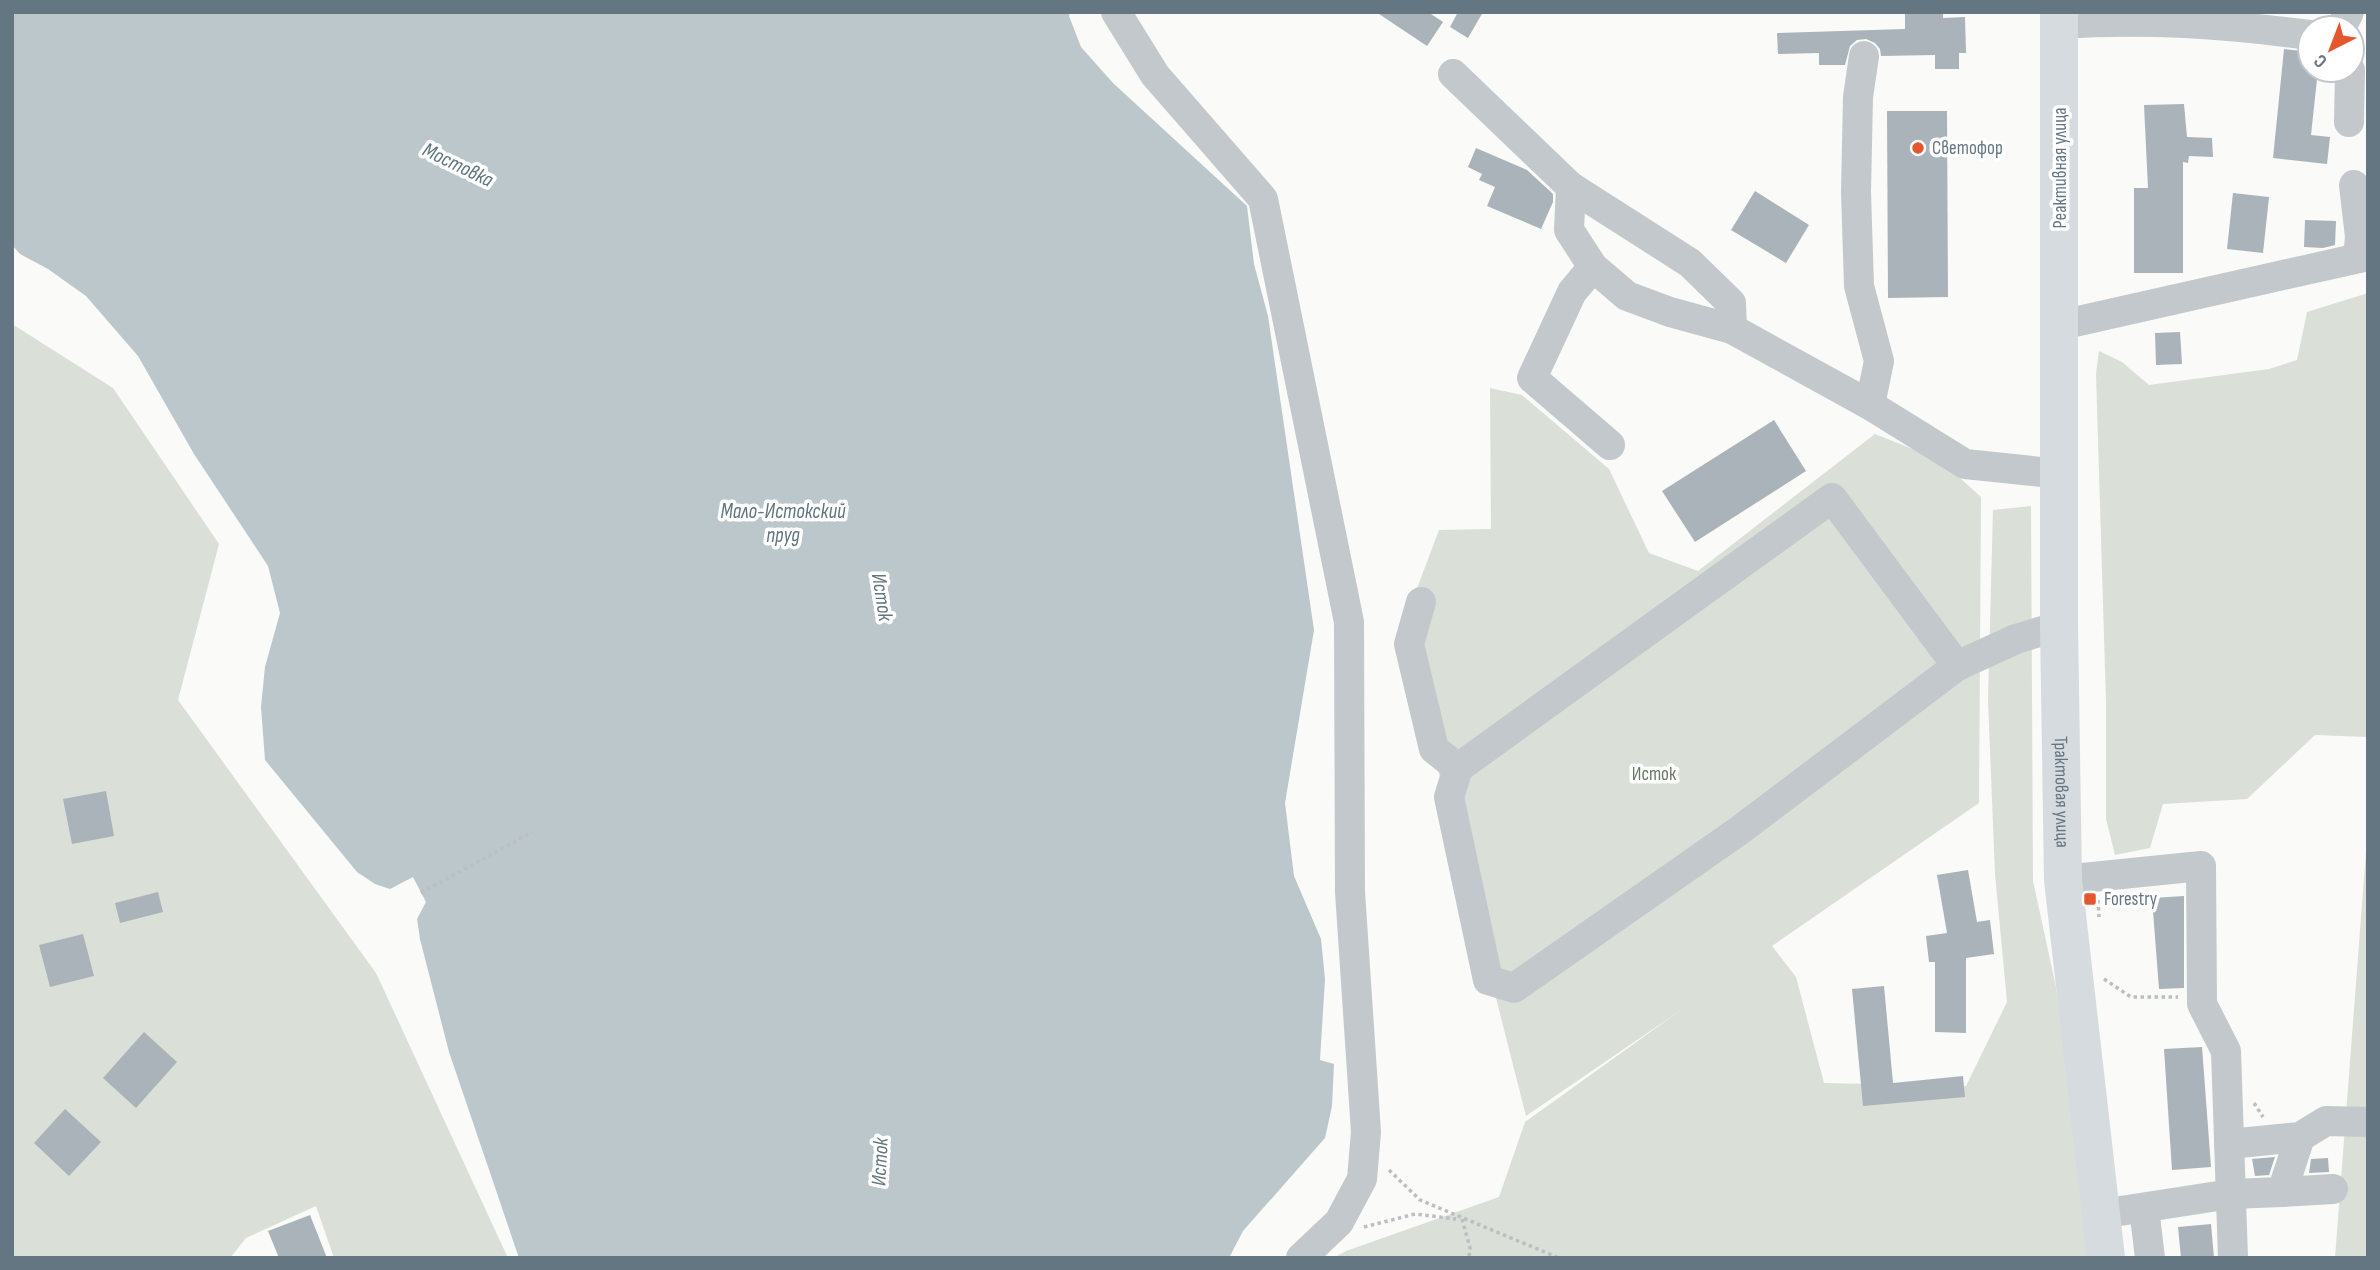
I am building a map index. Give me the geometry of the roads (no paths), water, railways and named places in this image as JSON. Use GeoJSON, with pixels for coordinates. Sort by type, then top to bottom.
{"type":"FeatureCollection","features":[{"type":"Feature","properties":{"kind":"main road","name":"Реактивная улица"},"geometry":{"type":"LineString","coordinates":[[2059,18],[2061,325]]}},
{"type":"Feature","properties":{"kind":"main road","name":"Трактовая улица"},"geometry":{"type":"LineString","coordinates":[[2061,325],[2059,626],[2063,880],[2106,1258]]}},
{"type":"Feature","properties":{"kind":"lane"},"geometry":{"type":"LineString","coordinates":[[1116,12],[1155,75],[1263,199],[1349,622],[1350,892],[1366,1132],[1362,1178],[1339,1222],[1301,1258]]}},
{"type":"Feature","properties":{"kind":"lane"},"geometry":{"type":"LineString","coordinates":[[2059,18],[2190,22],[2296,33]]}},
{"type":"Feature","properties":{"kind":"lane"},"geometry":{"type":"LineString","coordinates":[[1864,57],[1858,97],[1856,192],[1859,286],[1879,361],[1870,405]]}},
{"type":"Feature","properties":{"kind":"lane"},"geometry":{"type":"LineString","coordinates":[[1454,74],[1571,187],[1689,263],[1731,303],[1732,329]]}},
{"type":"Feature","properties":{"kind":"lane"},"geometry":{"type":"LineString","coordinates":[[2349,122],[2350,84]]}},
{"type":"Feature","properties":{"kind":"lane"},"geometry":{"type":"LineString","coordinates":[[2061,325],[2363,257],[2354,185]]}},
{"type":"Feature","properties":{"kind":"lane"},"geometry":{"type":"LineString","coordinates":[[1571,187],[1569,230],[1593,267],[1627,296],[1670,312],[1732,329],[1870,405],[1965,464],[2061,474]]}},
{"type":"Feature","properties":{"kind":"lane"},"geometry":{"type":"LineString","coordinates":[[1593,267],[1572,292],[1532,378],[1610,445]]}},
{"type":"Feature","properties":{"kind":"lane"},"geometry":{"type":"LineString","coordinates":[[1958,666],[1832,498],[1458,768],[1448,797],[1488,980],[1514,988],[1740,830],[1958,666],[2016,639],[2059,626]]}},
{"type":"Feature","properties":{"kind":"lane"},"geometry":{"type":"LineString","coordinates":[[1421,602],[1409,644],[1434,748],[1458,768]]}},
{"type":"Feature","properties":{"kind":"lane"},"geometry":{"type":"LineString","coordinates":[[2063,880],[2201,866],[2203,1004],[2226,1051],[2233,1258]]}},
{"type":"Feature","properties":{"kind":"lane"},"geometry":{"type":"LineString","coordinates":[[2229,1144],[2300,1137],[2326,1121],[2368,1122]]}},
{"type":"Feature","properties":{"kind":"lane"},"geometry":{"type":"LineString","coordinates":[[2283,1192],[2300,1137]]}},
{"type":"Feature","properties":{"kind":"lane"},"geometry":{"type":"LineString","coordinates":[[2101,1214],[2231,1194],[2333,1189]]}},
{"type":"Feature","properties":{"kind":"lane"},"geometry":{"type":"LineString","coordinates":[[2144,1208],[2150,1258]]}},
{"type":"Feature","properties":{"kind":"water","name":"Мало-Истокский пруд"},"geometry":{"type":"Polygon","coordinates":[[[12,12],[1070,12],[1069,16],[1081,47],[1113,83],[1247,206],[1254,264],[1268,316],[1314,630],[1285,803],[1294,876],[1321,939],[1325,979],[1320,1060],[1334,1064],[1332,1106],[1325,1138],[1243,1231],[1229,1258],[519,1258],[449,1052],[420,939],[417,919],[426,902],[413,877],[390,889],[375,884],[357,872],[265,760],[261,707],[265,667],[280,613],[268,566],[194,454],[138,356],[86,296],[48,269],[20,254],[12,245],[12,12]]]}},
{"type":"Feature","properties":{"kind":"place","name":"Светофор"},"geometry":{"type":"Point","coordinates":[1918,148]}},
{"type":"Feature","properties":{"kind":"place","name":"Forestry"},"geometry":{"type":"Point","coordinates":[2090,899]}},
{"type":"Feature","properties":{"kind":"water label","name":"Мостовка"},"geometry":{"type":"Point","coordinates":[458,165]}},
{"type":"Feature","properties":{"kind":"water label","name":"Исток"},"geometry":{"type":"Point","coordinates":[882,597]}},
{"type":"Feature","properties":{"kind":"water label","name":"Исток"},"geometry":{"type":"Point","coordinates":[880,1162]}},
{"type":"Feature","properties":{"kind":"park label","name":"Исток"},"geometry":{"type":"Point","coordinates":[1654,774]}}]}
